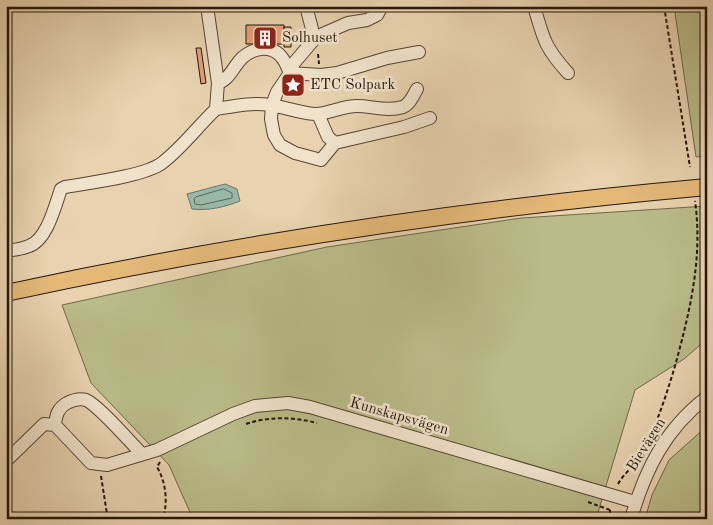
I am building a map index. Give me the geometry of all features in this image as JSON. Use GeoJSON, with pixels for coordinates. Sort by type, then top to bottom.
{"type":"FeatureCollection","features":[{"type":"Feature","properties":{"kind":"main road"},"geometry":{"type":"LineString","coordinates":[[6,282],[154,252],[352,219],[501,198],[707,177]]}},
{"type":"Feature","properties":{"kind":"main road"},"geometry":{"type":"LineString","coordinates":[[6,293],[136,266],[314,235],[494,210],[707,188]]}},
{"type":"Feature","properties":{"kind":"street"},"geometry":{"type":"LineString","coordinates":[[207,6],[218,83],[216,109]]}},
{"type":"Feature","properties":{"kind":"street"},"geometry":{"type":"LineString","coordinates":[[306,6],[313,40]]}},
{"type":"Feature","properties":{"kind":"street"},"geometry":{"type":"LineString","coordinates":[[534,6],[544,40],[552,57],[568,73]]}},
{"type":"Feature","properties":{"kind":"street"},"geometry":{"type":"LineString","coordinates":[[381,8],[377,15],[366,20],[348,23],[325,32],[313,40],[294,63],[290,73],[277,92],[272,105],[270,119],[274,135],[280,145],[295,153],[321,160],[335,143],[404,127],[430,118]]}},
{"type":"Feature","properties":{"kind":"street"},"geometry":{"type":"LineString","coordinates":[[218,83],[228,77],[248,53],[256,49],[267,48],[276,51],[284,60],[290,73]]}},
{"type":"Feature","properties":{"kind":"street"},"geometry":{"type":"LineString","coordinates":[[290,73],[337,73],[387,58],[419,52]]}},
{"type":"Feature","properties":{"kind":"street"},"geometry":{"type":"LineString","coordinates":[[6,251],[31,246],[39,240],[46,228],[61,190],[65,187],[145,171],[160,164],[179,148],[216,109],[257,103],[318,114],[348,106],[384,109],[402,106],[410,102],[417,89]]}},
{"type":"Feature","properties":{"kind":"street"},"geometry":{"type":"LineString","coordinates":[[318,114],[328,137],[335,143]]}},
{"type":"Feature","properties":{"kind":"street","name":"Bievägen"},"geometry":{"type":"LineString","coordinates":[[631,519],[635,502],[649,467],[663,444],[689,413],[707,397]]}},
{"type":"Feature","properties":{"kind":"street"},"geometry":{"type":"LineString","coordinates":[[6,461],[44,424],[55,425],[56,412],[65,404],[75,399],[86,400],[97,408],[142,454]]}},
{"type":"Feature","properties":{"kind":"street","name":"Kunskapsvägen"},"geometry":{"type":"LineString","coordinates":[[55,425],[91,463],[106,465],[142,454],[156,456],[244,409],[266,404],[288,404],[310,408],[635,502]]}},
{"type":"Feature","properties":{"kind":"path"},"geometry":{"type":"LineString","coordinates":[[664,6],[690,167]]}},
{"type":"Feature","properties":{"kind":"path"},"geometry":{"type":"LineString","coordinates":[[313,40],[317,44],[321,74]]}},
{"type":"Feature","properties":{"kind":"path"},"geometry":{"type":"LineString","coordinates":[[610,519],[610,510],[620,480],[636,463],[652,432],[667,391],[684,332],[697,268],[695,199]]}},
{"type":"Feature","properties":{"kind":"path"},"geometry":{"type":"LineString","coordinates":[[243,425],[278,418],[305,420],[322,424]]}},
{"type":"Feature","properties":{"kind":"path"},"geometry":{"type":"LineString","coordinates":[[156,456],[162,461],[157,467],[166,498],[166,509],[162,519]]}},
{"type":"Feature","properties":{"kind":"path"},"geometry":{"type":"LineString","coordinates":[[101,519],[107,514],[100,476],[108,473]]}},
{"type":"Feature","properties":{"kind":"path"},"geometry":{"type":"LineString","coordinates":[[584,501],[610,510]]}},
{"type":"Feature","properties":{"kind":"green space"},"geometry":{"type":"Polygon","coordinates":[[[674,6],[707,6],[707,156],[696,157],[674,6]]]}},
{"type":"Feature","properties":{"kind":"green space"},"geometry":{"type":"Polygon","coordinates":[[[707,206],[707,339],[684,359],[635,390],[596,519],[193,519],[169,465],[91,383],[62,305],[327,247],[521,218],[707,206]]]}},
{"type":"Feature","properties":{"kind":"green space"},"geometry":{"type":"Polygon","coordinates":[[[707,426],[707,519],[645,519],[652,495],[669,460],[707,426]]]}},
{"type":"Feature","properties":{"kind":"water"},"geometry":{"type":"Polygon","coordinates":[[[225,184],[237,189],[240,201],[216,208],[192,209],[187,194],[225,184]]]}},
{"type":"Feature","properties":{"kind":"building","name":"Solhuset"},"geometry":{"type":"Polygon","coordinates":[[[246,25],[284,25],[284,44],[246,44],[246,25]]]}},
{"type":"Feature","properties":{"kind":"building"},"geometry":{"type":"Polygon","coordinates":[[[284,27],[291,27],[291,47],[284,47],[284,27]]]}},
{"type":"Feature","properties":{"kind":"building"},"geometry":{"type":"Polygon","coordinates":[[[196,48],[201,48],[206,83],[201,84],[196,48]]]}},
{"type":"Feature","properties":{"kind":"place","name":"Solhuset"},"geometry":{"type":"Point","coordinates":[265,38]}},
{"type":"Feature","properties":{"kind":"place","name":"ETC Solpark"},"geometry":{"type":"Point","coordinates":[293,85]}}]}
